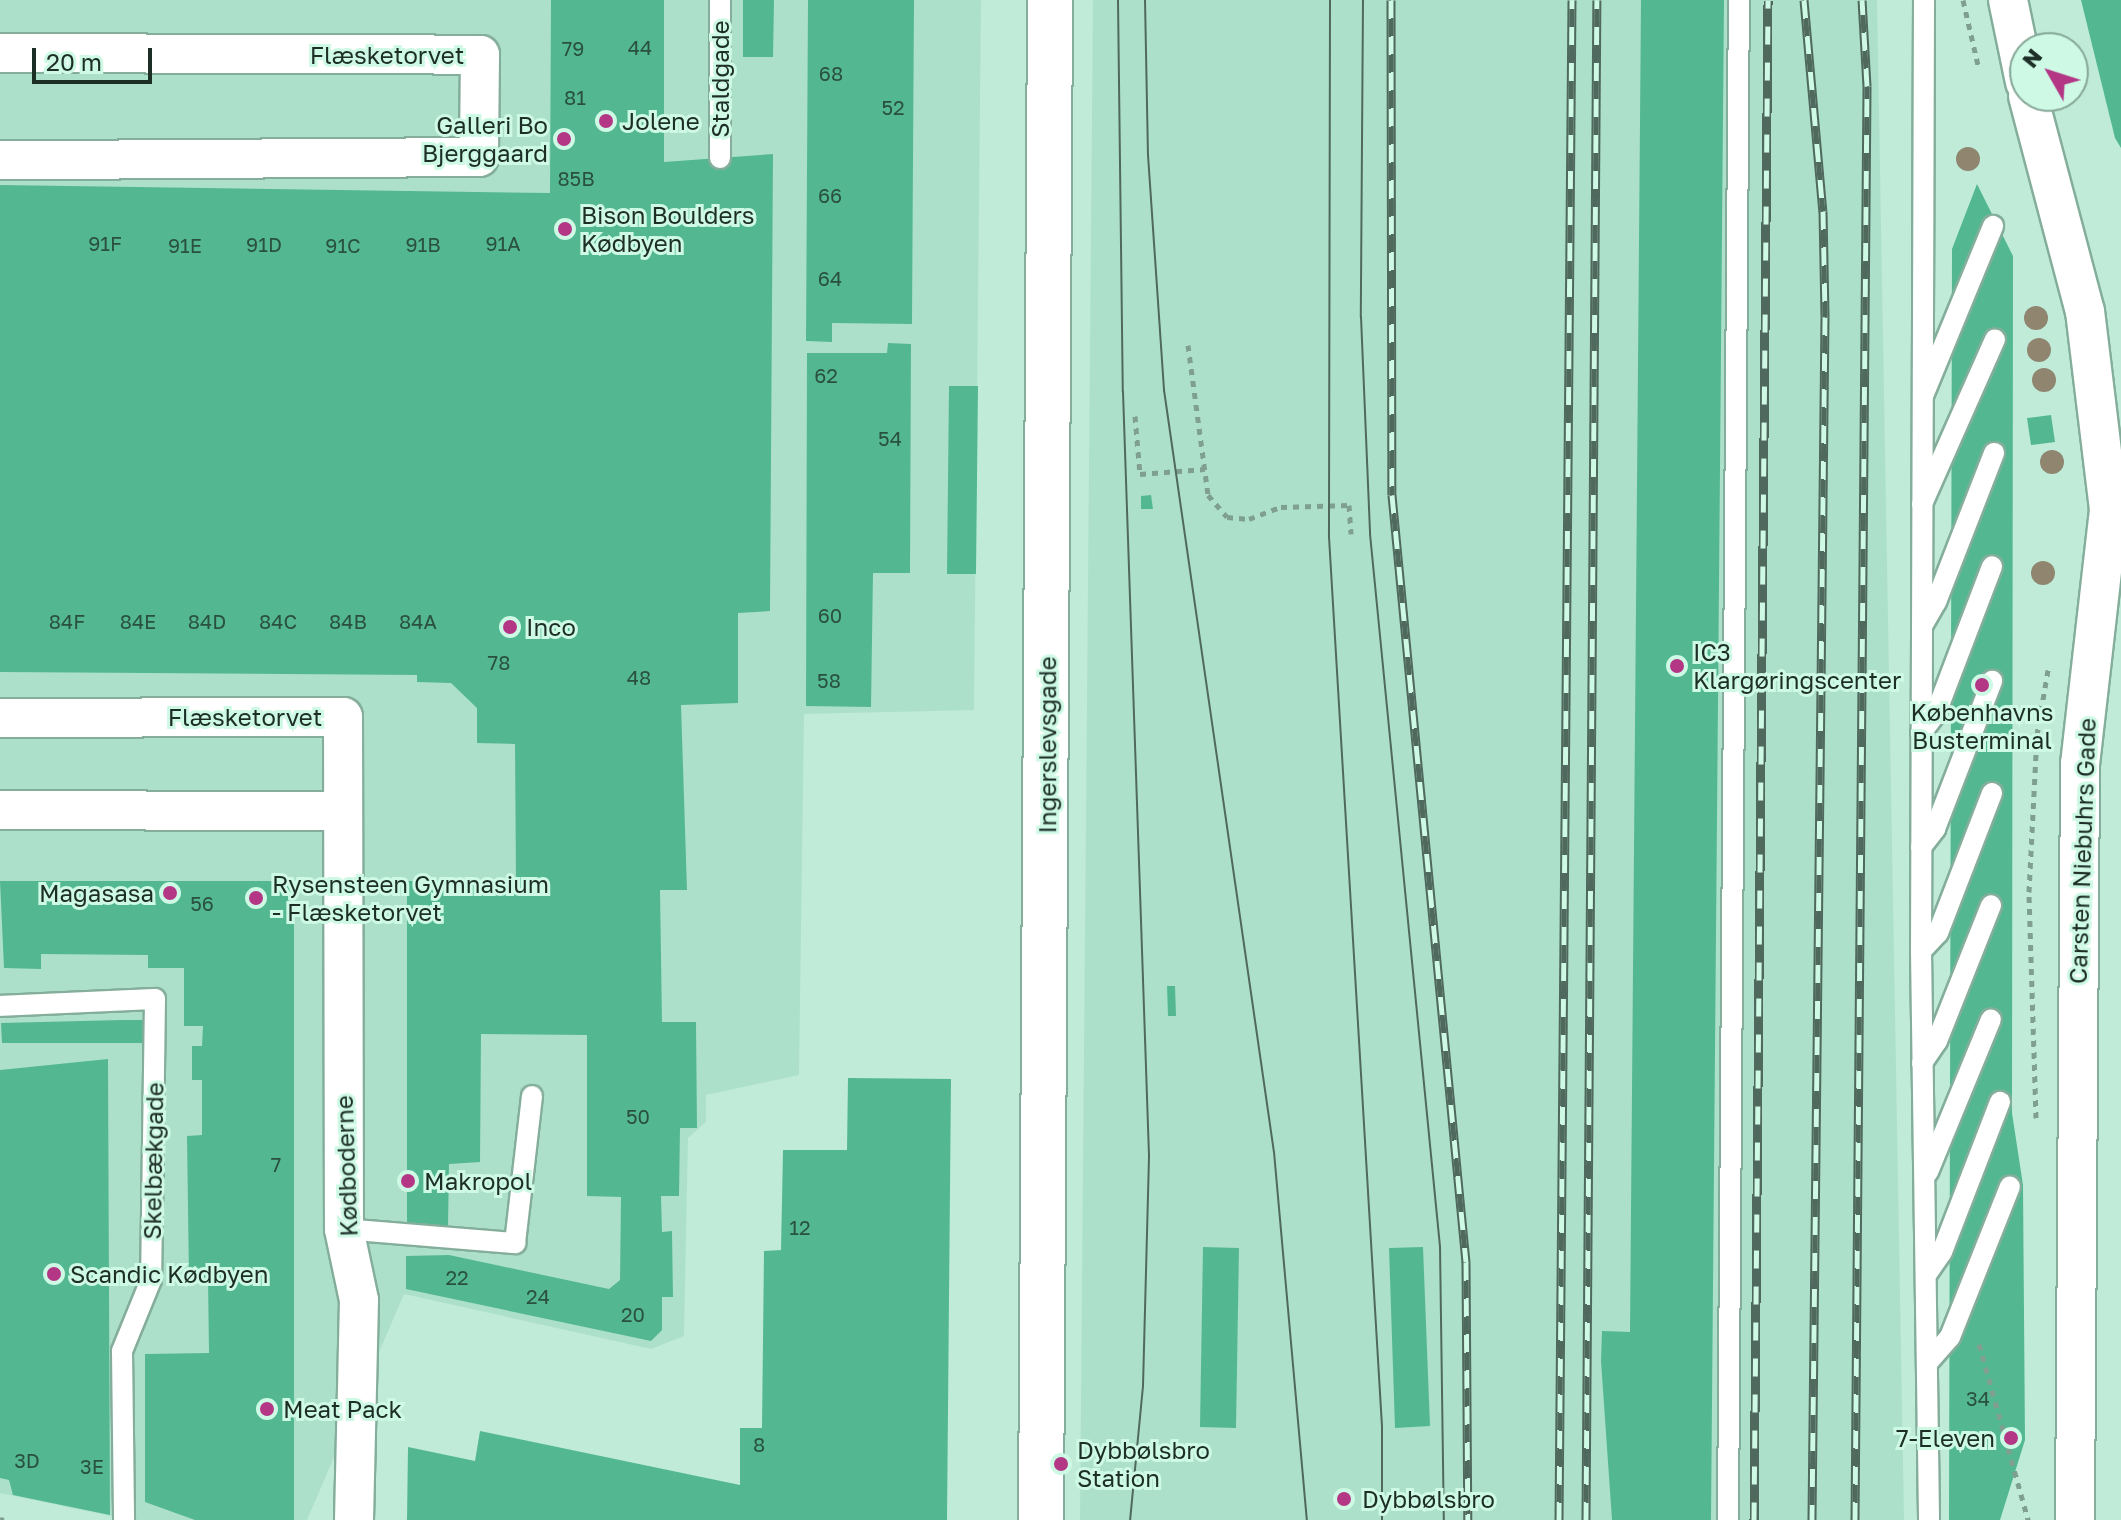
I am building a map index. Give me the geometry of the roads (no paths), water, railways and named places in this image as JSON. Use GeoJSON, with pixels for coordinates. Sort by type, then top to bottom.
{"type":"FeatureCollection","features":[{"type":"Feature","properties":{"kind":"street","name":"Ingerslevsgade"},"geometry":{"type":"LineString","coordinates":[[1036,1510],[1046,1179],[1050,0]]}},
{"type":"Feature","properties":{"kind":"street"},"geometry":{"type":"LineString","coordinates":[[2008,0],[2015,32]]}},
{"type":"Feature","properties":{"kind":"street","name":"Flæsketorvet"},"geometry":{"type":"LineString","coordinates":[[0,53],[480,55],[480,70],[479,157],[0,160]]}},
{"type":"Feature","properties":{"kind":"street","name":"Carsten Niebuhrs Gade"},"geometry":{"type":"LineString","coordinates":[[2032,112],[2085,311],[2109,510],[2080,763],[2075,1520]]}},
{"type":"Feature","properties":{"kind":"street","name":"Flæsketorvet"},"geometry":{"type":"LineString","coordinates":[[0,718],[343,717],[342,811]]}},
{"type":"Feature","properties":{"kind":"street"},"geometry":{"type":"LineString","coordinates":[[0,810],[342,811]]}},
{"type":"Feature","properties":{"kind":"street","name":"Kødboderne"},"geometry":{"type":"LineString","coordinates":[[342,811],[344,1229],[359,1300],[354,1520]]}},
{"type":"Feature","properties":{"kind":"lane","name":"Staldgade"},"geometry":{"type":"LineString","coordinates":[[720,0],[720,158]]}},
{"type":"Feature","properties":{"kind":"lane"},"geometry":{"type":"LineString","coordinates":[[1728,1520],[1739,0]]}},
{"type":"Feature","properties":{"kind":"lane"},"geometry":{"type":"LineString","coordinates":[[1924,0],[1926,270],[1920,400],[1921,951],[1922,1064],[1928,1172],[1929,1520]]}},
{"type":"Feature","properties":{"kind":"lane"},"geometry":{"type":"LineString","coordinates":[[1920,400],[1993,226]]}},
{"type":"Feature","properties":{"kind":"lane"},"geometry":{"type":"LineString","coordinates":[[1921,507],[1995,339]]}},
{"type":"Feature","properties":{"kind":"lane"},"geometry":{"type":"LineString","coordinates":[[1921,628],[1936,602],[1994,453]]}},
{"type":"Feature","properties":{"kind":"lane"},"geometry":{"type":"LineString","coordinates":[[1921,733],[1936,713],[1992,566]]}},
{"type":"Feature","properties":{"kind":"lane"},"geometry":{"type":"LineString","coordinates":[[1921,847],[1935,829],[1992,681]]}},
{"type":"Feature","properties":{"kind":"lane"},"geometry":{"type":"LineString","coordinates":[[1921,951],[1938,933],[1992,793]]}},
{"type":"Feature","properties":{"kind":"lane"},"geometry":{"type":"LineString","coordinates":[[1922,1064],[1937,1041],[1991,905]]}},
{"type":"Feature","properties":{"kind":"lane","name":"Skelbækgade"},"geometry":{"type":"LineString","coordinates":[[0,1006],[155,999],[151,1280],[122,1351],[124,1520]]}},
{"type":"Feature","properties":{"kind":"lane"},"geometry":{"type":"LineString","coordinates":[[1928,1172],[1991,1019]]}},
{"type":"Feature","properties":{"kind":"lane"},"geometry":{"type":"LineString","coordinates":[[344,1229],[515,1243],[532,1096]]}},
{"type":"Feature","properties":{"kind":"lane"},"geometry":{"type":"LineString","coordinates":[[1928,1272],[1942,1252],[2000,1102]]}},
{"type":"Feature","properties":{"kind":"lane"},"geometry":{"type":"LineString","coordinates":[[1929,1361],[1950,1337],[2010,1186]]}},
{"type":"Feature","properties":{"kind":"tram line"},"geometry":{"type":"LineString","coordinates":[[1118,0],[1123,392],[1149,1157],[1143,1386],[1130,1520]]}},
{"type":"Feature","properties":{"kind":"tram line"},"geometry":{"type":"LineString","coordinates":[[1145,0],[1148,155],[1164,390],[1274,1152],[1307,1520]]}},
{"type":"Feature","properties":{"kind":"tram line"},"geometry":{"type":"LineString","coordinates":[[1330,0],[1329,537],[1382,1426],[1382,1520]]}},
{"type":"Feature","properties":{"kind":"tram line"},"geometry":{"type":"LineString","coordinates":[[1363,0],[1361,317],[1370,534],[1440,1247],[1444,1520]]}},
{"type":"Feature","properties":{"kind":"railway"},"geometry":{"type":"LineString","coordinates":[[1391,0],[1392,495],[1466,1262],[1468,1520]]}},
{"type":"Feature","properties":{"kind":"railway"},"geometry":{"type":"LineString","coordinates":[[1559,1520],[1572,0]]}},
{"type":"Feature","properties":{"kind":"railway"},"geometry":{"type":"LineString","coordinates":[[1586,1520],[1597,0]]}},
{"type":"Feature","properties":{"kind":"railway"},"geometry":{"type":"LineString","coordinates":[[1754,1520],[1768,0]]}},
{"type":"Feature","properties":{"kind":"railway"},"geometry":{"type":"LineString","coordinates":[[1804,0],[1823,211],[1825,317],[1812,1520]]}},
{"type":"Feature","properties":{"kind":"railway"},"geometry":{"type":"LineString","coordinates":[[1855,1520],[1867,86],[1862,0]]}},
{"type":"Feature","properties":{"kind":"place","name":"Jolene"},"geometry":{"type":"Point","coordinates":[606,121]}},
{"type":"Feature","properties":{"kind":"place","name":"Galleri Bo Bjerggaard"},"geometry":{"type":"Point","coordinates":[564,139]}},
{"type":"Feature","properties":{"kind":"place","name":"Bison Boulders Kødbyen"},"geometry":{"type":"Point","coordinates":[565,229]}},
{"type":"Feature","properties":{"kind":"place","name":"Inco"},"geometry":{"type":"Point","coordinates":[510,627]}},
{"type":"Feature","properties":{"kind":"place","name":"IC3 Klargøringscenter"},"geometry":{"type":"Point","coordinates":[1677,666]}},
{"type":"Feature","properties":{"kind":"place","name":"Københavns Busterminal"},"geometry":{"type":"Point","coordinates":[1982,685]}},
{"type":"Feature","properties":{"kind":"place","name":"Magasasa"},"geometry":{"type":"Point","coordinates":[170,893]}},
{"type":"Feature","properties":{"kind":"place","name":"Rysensteen Gymnasium - Flæsketorvet"},"geometry":{"type":"Point","coordinates":[256,898]}},
{"type":"Feature","properties":{"kind":"place","name":"Makropol"},"geometry":{"type":"Point","coordinates":[408,1181]}},
{"type":"Feature","properties":{"kind":"place","name":"Scandic Kødbyen"},"geometry":{"type":"Point","coordinates":[54,1274]}},
{"type":"Feature","properties":{"kind":"place","name":"Meat Pack"},"geometry":{"type":"Point","coordinates":[267,1409]}},
{"type":"Feature","properties":{"kind":"place","name":"7-Eleven"},"geometry":{"type":"Point","coordinates":[2011,1438]}},
{"type":"Feature","properties":{"kind":"place","name":"Dybbølsbro Station"},"geometry":{"type":"Point","coordinates":[1061,1464]}},
{"type":"Feature","properties":{"kind":"place","name":"Dybbølsbro"},"geometry":{"type":"Point","coordinates":[1344,1499]}}]}
